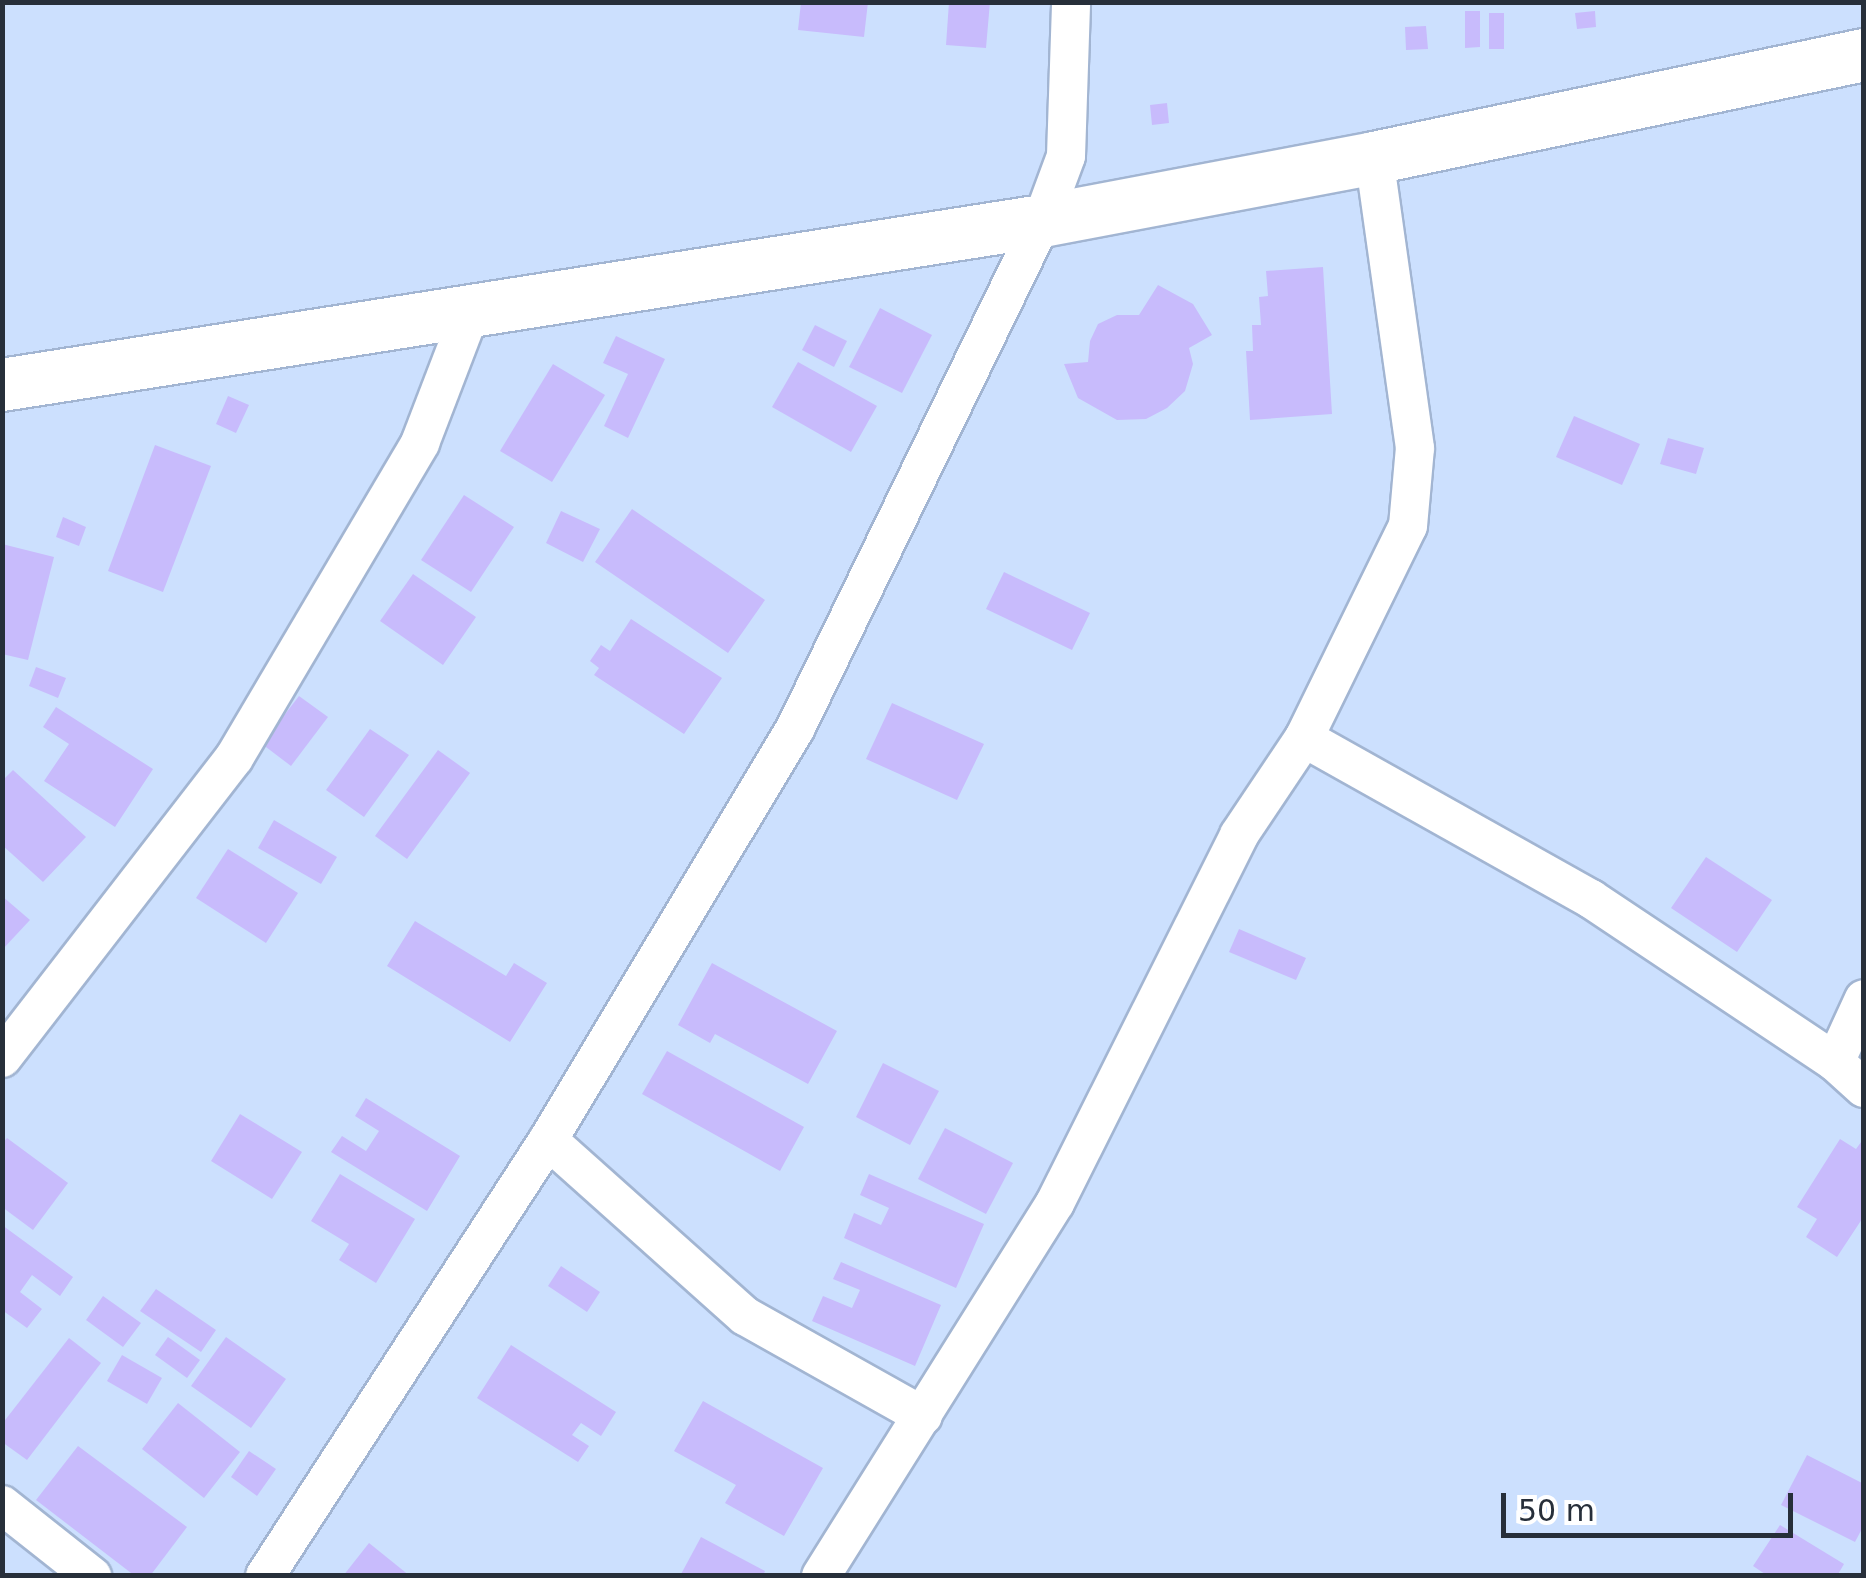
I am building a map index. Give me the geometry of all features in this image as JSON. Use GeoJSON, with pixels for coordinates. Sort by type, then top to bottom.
{"type":"FeatureCollection","features":[{"type":"Feature","properties":{"kind":"main road"},"geometry":{"type":"LineString","coordinates":[[2,385],[1042,221],[1374,158],[1864,55]]}},
{"type":"Feature","properties":{"kind":"street"},"geometry":{"type":"LineString","coordinates":[[265,1576],[548,1140],[796,727],[1042,221],[1066,156],[1071,2]]}},
{"type":"Feature","properties":{"kind":"street"},"geometry":{"type":"LineString","coordinates":[[821,1576],[1055,1202],[1239,835],[1304,738],[1408,526],[1415,448],[1374,158]]}},
{"type":"Feature","properties":{"kind":"street"},"geometry":{"type":"LineString","coordinates":[[2,1058],[234,758],[420,443],[470,313]]}},
{"type":"Feature","properties":{"kind":"street"},"geometry":{"type":"LineString","coordinates":[[1304,738],[1592,899],[1835,1062],[1864,1088]]}},
{"type":"Feature","properties":{"kind":"street"},"geometry":{"type":"LineString","coordinates":[[1835,1062],[1864,999]]}},
{"type":"Feature","properties":{"kind":"street"},"geometry":{"type":"LineString","coordinates":[[548,1140],[745,1316],[923,1416]]}},
{"type":"Feature","properties":{"kind":"street"},"geometry":{"type":"LineString","coordinates":[[2,1505],[92,1576]]}},
{"type":"Feature","properties":{"kind":"building"},"geometry":{"type":"Polygon","coordinates":[[[801,2],[868,2],[864,37],[798,30],[801,2]]]}},
{"type":"Feature","properties":{"kind":"building"},"geometry":{"type":"Polygon","coordinates":[[[949,2],[990,2],[986,48],[946,45],[949,2]]]}},
{"type":"Feature","properties":{"kind":"building"},"geometry":{"type":"Polygon","coordinates":[[[1465,11],[1480,11],[1480,47],[1465,48],[1465,11]]]}},
{"type":"Feature","properties":{"kind":"building"},"geometry":{"type":"Polygon","coordinates":[[[1595,11],[1596,27],[1577,29],[1575,13],[1595,11]]]}},
{"type":"Feature","properties":{"kind":"building"},"geometry":{"type":"Polygon","coordinates":[[[1489,13],[1504,13],[1504,49],[1489,49],[1489,13]]]}},
{"type":"Feature","properties":{"kind":"building"},"geometry":{"type":"Polygon","coordinates":[[[1426,26],[1428,49],[1406,50],[1405,27],[1426,26]]]}},
{"type":"Feature","properties":{"kind":"building"},"geometry":{"type":"Polygon","coordinates":[[[1167,103],[1169,123],[1152,125],[1150,105],[1167,103]]]}},
{"type":"Feature","properties":{"kind":"building"},"geometry":{"type":"Polygon","coordinates":[[[1323,267],[1332,414],[1250,420],[1246,351],[1253,351],[1252,325],[1261,325],[1259,297],[1268,296],[1266,271],[1323,267]]]}},
{"type":"Feature","properties":{"kind":"building"},"geometry":{"type":"Polygon","coordinates":[[[1158,285],[1193,304],[1212,335],[1189,348],[1193,364],[1185,391],[1167,408],[1146,419],[1117,420],[1078,398],[1064,364],[1088,362],[1090,341],[1098,324],[1117,315],[1139,315],[1158,285]]]}},
{"type":"Feature","properties":{"kind":"building"},"geometry":{"type":"Polygon","coordinates":[[[880,308],[932,335],[902,393],[849,367],[880,308]]]}},
{"type":"Feature","properties":{"kind":"building"},"geometry":{"type":"Polygon","coordinates":[[[815,325],[847,341],[834,367],[802,350],[815,325]]]}},
{"type":"Feature","properties":{"kind":"building"},"geometry":{"type":"Polygon","coordinates":[[[616,336],[665,359],[628,438],[604,426],[628,374],[603,363],[616,336]]]}},
{"type":"Feature","properties":{"kind":"building"},"geometry":{"type":"Polygon","coordinates":[[[798,362],[877,406],[851,452],[772,407],[798,362]]]}},
{"type":"Feature","properties":{"kind":"building"},"geometry":{"type":"Polygon","coordinates":[[[553,364],[605,395],[552,482],[500,451],[553,364]]]}},
{"type":"Feature","properties":{"kind":"building"},"geometry":{"type":"Polygon","coordinates":[[[228,396],[249,405],[236,433],[216,424],[228,396]]]}},
{"type":"Feature","properties":{"kind":"building"},"geometry":{"type":"Polygon","coordinates":[[[1574,416],[1640,444],[1622,485],[1556,457],[1574,416]]]}},
{"type":"Feature","properties":{"kind":"building"},"geometry":{"type":"Polygon","coordinates":[[[1668,438],[1704,448],[1696,474],[1660,464],[1668,438]]]}},
{"type":"Feature","properties":{"kind":"building"},"geometry":{"type":"Polygon","coordinates":[[[155,445],[211,466],[163,592],[108,571],[155,445]]]}},
{"type":"Feature","properties":{"kind":"building"},"geometry":{"type":"Polygon","coordinates":[[[464,495],[514,527],[471,592],[421,560],[464,495]]]}},
{"type":"Feature","properties":{"kind":"building"},"geometry":{"type":"Polygon","coordinates":[[[632,509],[765,600],[728,653],[595,562],[632,509]]]}},
{"type":"Feature","properties":{"kind":"building"},"geometry":{"type":"Polygon","coordinates":[[[561,511],[600,529],[583,562],[546,543],[561,511]]]}},
{"type":"Feature","properties":{"kind":"building"},"geometry":{"type":"Polygon","coordinates":[[[63,517],[86,527],[79,546],[56,537],[63,517]]]}},
{"type":"Feature","properties":{"kind":"building"},"geometry":{"type":"Polygon","coordinates":[[[2,544],[54,557],[28,660],[2,654],[2,544]]]}},
{"type":"Feature","properties":{"kind":"building"},"geometry":{"type":"Polygon","coordinates":[[[1004,572],[1090,613],[1072,650],[986,609],[1004,572]]]}},
{"type":"Feature","properties":{"kind":"building"},"geometry":{"type":"Polygon","coordinates":[[[413,574],[476,617],[443,665],[380,621],[413,574]]]}},
{"type":"Feature","properties":{"kind":"building"},"geometry":{"type":"Polygon","coordinates":[[[631,619],[722,678],[684,734],[594,675],[599,668],[590,661],[601,645],[610,651],[631,619]]]}},
{"type":"Feature","properties":{"kind":"building"},"geometry":{"type":"Polygon","coordinates":[[[36,667],[66,678],[58,698],[29,686],[36,667]]]}},
{"type":"Feature","properties":{"kind":"building"},"geometry":{"type":"Polygon","coordinates":[[[299,696],[328,717],[291,766],[262,744],[299,696]]]}},
{"type":"Feature","properties":{"kind":"building"},"geometry":{"type":"Polygon","coordinates":[[[892,703],[984,744],[957,800],[866,759],[892,703]]]}},
{"type":"Feature","properties":{"kind":"building"},"geometry":{"type":"Polygon","coordinates":[[[56,707],[153,769],[115,827],[44,781],[69,744],[43,727],[56,707]]]}},
{"type":"Feature","properties":{"kind":"building"},"geometry":{"type":"Polygon","coordinates":[[[370,729],[409,755],[364,817],[326,790],[370,729]]]}},
{"type":"Feature","properties":{"kind":"building"},"geometry":{"type":"Polygon","coordinates":[[[438,750],[470,773],[407,859],[375,836],[438,750]]]}},
{"type":"Feature","properties":{"kind":"building"},"geometry":{"type":"Polygon","coordinates":[[[13,770],[86,837],[43,882],[2,845],[2,781],[13,770]]]}},
{"type":"Feature","properties":{"kind":"building"},"geometry":{"type":"Polygon","coordinates":[[[274,820],[337,857],[321,884],[258,848],[274,820]]]}},
{"type":"Feature","properties":{"kind":"building"},"geometry":{"type":"Polygon","coordinates":[[[228,849],[298,893],[266,943],[196,898],[228,849]]]}},
{"type":"Feature","properties":{"kind":"building"},"geometry":{"type":"Polygon","coordinates":[[[1706,857],[1772,900],[1737,952],[1671,908],[1706,857]]]}},
{"type":"Feature","properties":{"kind":"building"},"geometry":{"type":"Polygon","coordinates":[[[2,896],[30,920],[2,950],[2,896]]]}},
{"type":"Feature","properties":{"kind":"building"},"geometry":{"type":"Polygon","coordinates":[[[415,921],[506,976],[514,963],[547,983],[510,1042],[387,966],[415,921]]]}},
{"type":"Feature","properties":{"kind":"building"},"geometry":{"type":"Polygon","coordinates":[[[1239,929],[1306,958],[1296,980],[1229,952],[1239,929]]]}},
{"type":"Feature","properties":{"kind":"building"},"geometry":{"type":"Polygon","coordinates":[[[712,963],[837,1031],[808,1084],[715,1034],[710,1043],[678,1025],[712,963]]]}},
{"type":"Feature","properties":{"kind":"building"},"geometry":{"type":"Polygon","coordinates":[[[667,1051],[804,1127],[780,1171],[642,1094],[667,1051]]]}},
{"type":"Feature","properties":{"kind":"building"},"geometry":{"type":"Polygon","coordinates":[[[883,1063],[939,1091],[910,1145],[856,1117],[883,1063]]]}},
{"type":"Feature","properties":{"kind":"building"},"geometry":{"type":"Polygon","coordinates":[[[366,1098],[460,1156],[427,1211],[331,1152],[342,1136],[366,1151],[379,1131],[355,1116],[366,1098]]]}},
{"type":"Feature","properties":{"kind":"building"},"geometry":{"type":"Polygon","coordinates":[[[240,1114],[302,1152],[272,1199],[211,1161],[240,1114]]]}},
{"type":"Feature","properties":{"kind":"building"},"geometry":{"type":"Polygon","coordinates":[[[945,1128],[1013,1163],[986,1214],[918,1179],[945,1128]]]}},
{"type":"Feature","properties":{"kind":"building"},"geometry":{"type":"Polygon","coordinates":[[[7,1138],[68,1183],[33,1230],[2,1207],[2,1144],[7,1138]]]}},
{"type":"Feature","properties":{"kind":"building"},"geometry":{"type":"Polygon","coordinates":[[[1864,1138],[1864,1216],[1837,1257],[1806,1237],[1817,1219],[1797,1207],[1840,1139],[1856,1149],[1864,1138]]]}},
{"type":"Feature","properties":{"kind":"building"},"geometry":{"type":"Polygon","coordinates":[[[340,1174],[415,1219],[376,1283],[339,1260],[349,1244],[311,1221],[340,1174]]]}},
{"type":"Feature","properties":{"kind":"building"},"geometry":{"type":"Polygon","coordinates":[[[869,1174],[984,1224],[956,1288],[844,1238],[854,1213],[881,1225],[889,1208],[860,1195],[869,1174]]]}},
{"type":"Feature","properties":{"kind":"building"},"geometry":{"type":"Polygon","coordinates":[[[2,1225],[73,1277],[60,1296],[32,1275],[20,1292],[42,1309],[27,1328],[2,1310],[2,1225]]]}},
{"type":"Feature","properties":{"kind":"building"},"geometry":{"type":"Polygon","coordinates":[[[841,1262],[941,1305],[915,1366],[812,1321],[823,1296],[852,1308],[860,1290],[833,1279],[841,1262]]]}},
{"type":"Feature","properties":{"kind":"building"},"geometry":{"type":"Polygon","coordinates":[[[561,1266],[600,1292],[587,1312],[548,1286],[561,1266]]]}},
{"type":"Feature","properties":{"kind":"building"},"geometry":{"type":"Polygon","coordinates":[[[156,1289],[216,1330],[201,1352],[140,1311],[156,1289]]]}},
{"type":"Feature","properties":{"kind":"building"},"geometry":{"type":"Polygon","coordinates":[[[103,1296],[141,1323],[123,1347],[86,1320],[103,1296]]]}},
{"type":"Feature","properties":{"kind":"building"},"geometry":{"type":"Polygon","coordinates":[[[168,1337],[200,1360],[187,1378],[155,1355],[168,1337]]]}},
{"type":"Feature","properties":{"kind":"building"},"geometry":{"type":"Polygon","coordinates":[[[226,1337],[286,1379],[251,1428],[191,1386],[226,1337]]]}},
{"type":"Feature","properties":{"kind":"building"},"geometry":{"type":"Polygon","coordinates":[[[69,1338],[101,1363],[27,1460],[2,1442],[2,1424],[69,1338]]]}},
{"type":"Feature","properties":{"kind":"building"},"geometry":{"type":"Polygon","coordinates":[[[511,1345],[616,1412],[601,1436],[581,1423],[572,1435],[589,1446],[578,1462],[477,1398],[511,1345]]]}},
{"type":"Feature","properties":{"kind":"building"},"geometry":{"type":"Polygon","coordinates":[[[122,1355],[162,1378],[147,1404],[107,1381],[122,1355]]]}},
{"type":"Feature","properties":{"kind":"building"},"geometry":{"type":"Polygon","coordinates":[[[703,1401],[823,1468],[784,1536],[725,1503],[736,1485],[674,1451],[703,1401]]]}},
{"type":"Feature","properties":{"kind":"building"},"geometry":{"type":"Polygon","coordinates":[[[178,1403],[240,1452],[204,1498],[142,1449],[178,1403]]]}},
{"type":"Feature","properties":{"kind":"building"},"geometry":{"type":"Polygon","coordinates":[[[78,1446],[187,1527],[150,1576],[135,1576],[36,1500],[78,1446]]]}},
{"type":"Feature","properties":{"kind":"building"},"geometry":{"type":"Polygon","coordinates":[[[249,1451],[276,1469],[257,1496],[231,1477],[249,1451]]]}},
{"type":"Feature","properties":{"kind":"building"},"geometry":{"type":"Polygon","coordinates":[[[1807,1455],[1864,1484],[1864,1525],[1855,1542],[1781,1505],[1807,1455]]]}},
{"type":"Feature","properties":{"kind":"building"},"geometry":{"type":"Polygon","coordinates":[[[1780,1525],[1844,1564],[1837,1576],[1768,1576],[1753,1566],[1780,1525]]]}},
{"type":"Feature","properties":{"kind":"building"},"geometry":{"type":"Polygon","coordinates":[[[701,1537],[765,1571],[763,1576],[680,1576],[701,1537]]]}},
{"type":"Feature","properties":{"kind":"building"},"geometry":{"type":"Polygon","coordinates":[[[369,1543],[410,1576],[343,1576],[369,1543]]]}}]}
